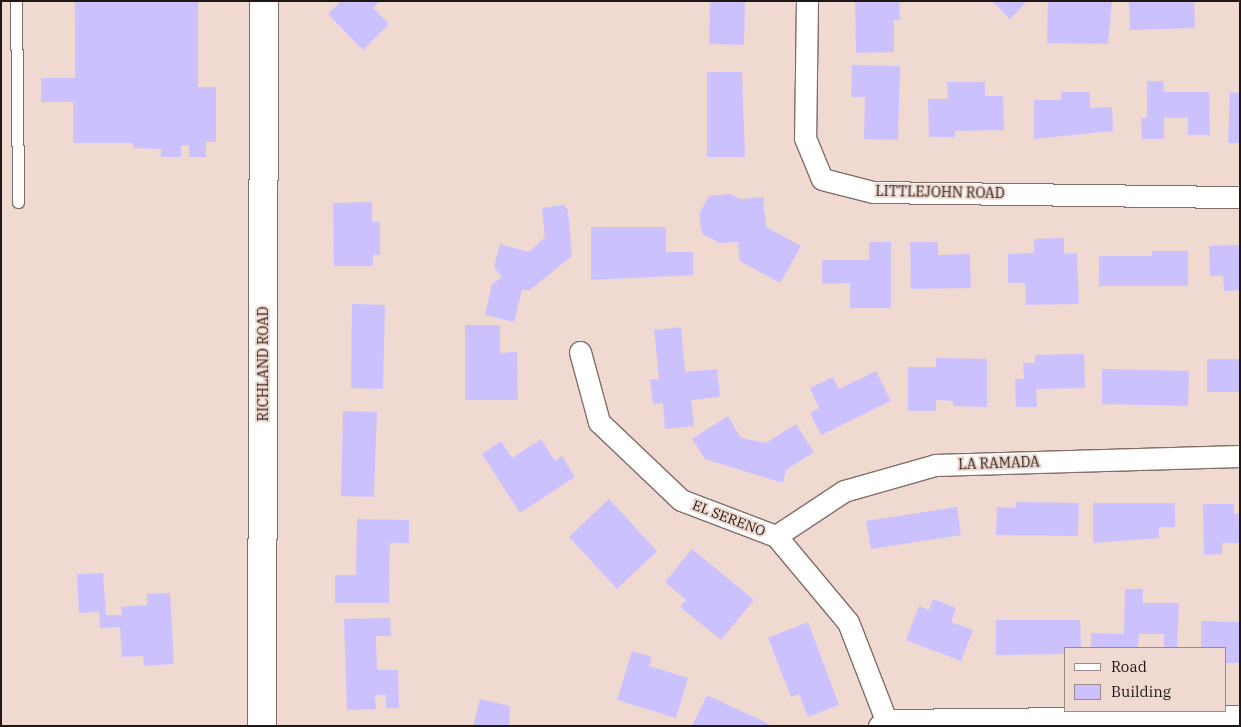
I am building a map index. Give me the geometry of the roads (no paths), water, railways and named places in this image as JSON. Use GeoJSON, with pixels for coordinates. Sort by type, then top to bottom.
{"type":"FeatureCollection","features":[{"type":"Feature","properties":{"kind":"street","name":"RICHLAND ROAD"},"geometry":{"type":"LineString","coordinates":[[262,726],[264,1]]}},
{"type":"Feature","properties":{"kind":"street","name":"LITTLEJOHN ROAD"},"geometry":{"type":"LineString","coordinates":[[807,1],[805,138],[822,179],[873,192],[1240,197]]}},
{"type":"Feature","properties":{"kind":"street","name":"EL SERENO"},"geometry":{"type":"LineString","coordinates":[[580,352],[599,422],[681,500],[776,536],[848,622],[882,723]]}},
{"type":"Feature","properties":{"kind":"street","name":"LA RAMADA"},"geometry":{"type":"LineString","coordinates":[[776,536],[844,491],[935,465],[1240,456]]}},
{"type":"Feature","properties":{"kind":"street"},"geometry":{"type":"LineString","coordinates":[[882,723],[1240,716]]}},
{"type":"Feature","properties":{"kind":"lane"},"geometry":{"type":"LineString","coordinates":[[16,1],[18,202]]}}]}
